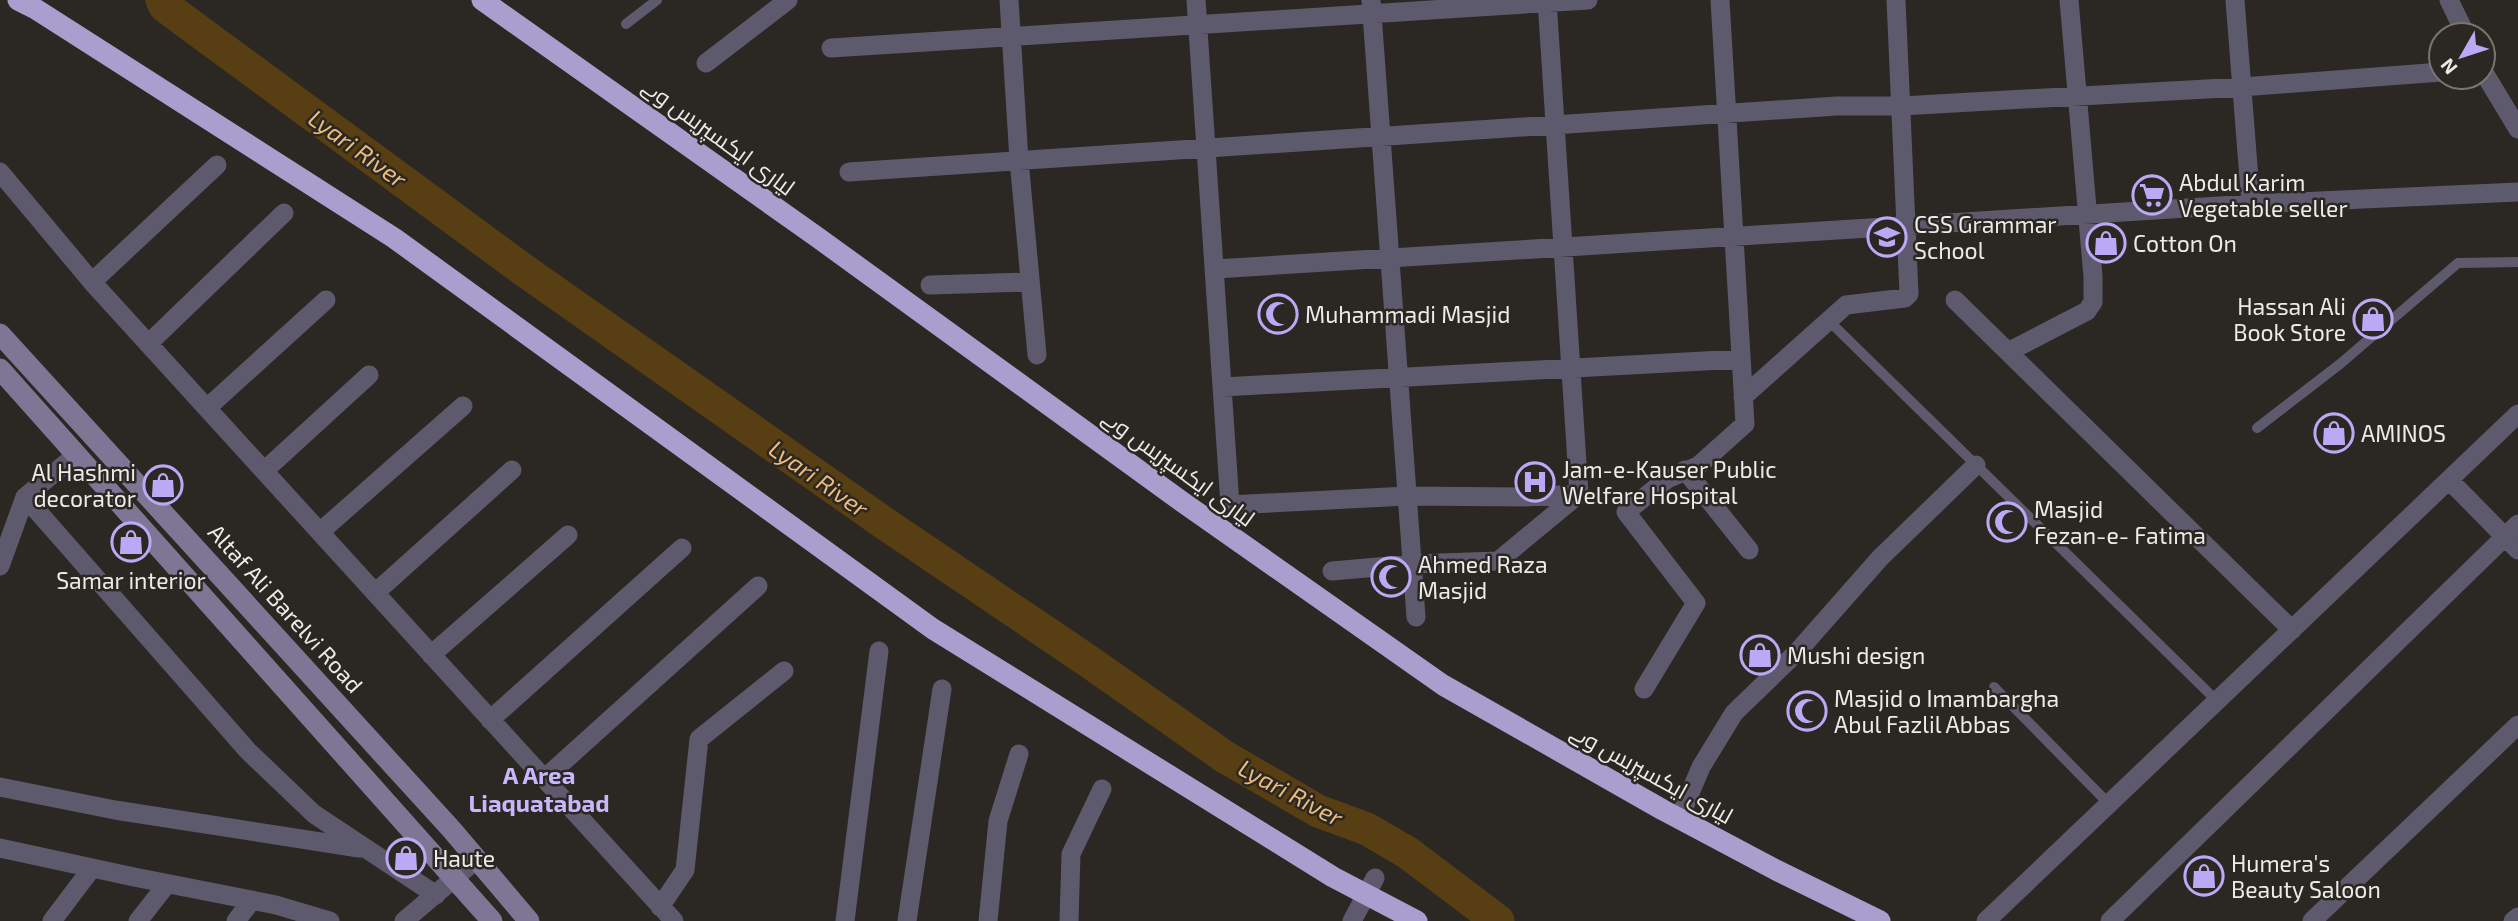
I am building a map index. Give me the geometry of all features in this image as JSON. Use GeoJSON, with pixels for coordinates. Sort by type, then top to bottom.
{"type":"FeatureCollection","features":[{"type":"Feature","properties":{"kind":"highway"},"geometry":{"type":"LineString","coordinates":[[18,0],[394,238],[933,629],[1333,877],[1417,921]]}},
{"type":"Feature","properties":{"kind":"highway","name":"لیاری ایکسپریس وے"},"geometry":{"type":"LineString","coordinates":[[482,0],[828,245],[1181,501],[1443,685],[1679,819],[1880,921]]}},
{"type":"Feature","properties":{"kind":"main road","name":"Altaf Ali Barelvi Road"},"geometry":{"type":"LineString","coordinates":[[0,334],[477,859],[529,921]]}},
{"type":"Feature","properties":{"kind":"main road"},"geometry":{"type":"LineString","coordinates":[[0,369],[492,921]]}},
{"type":"Feature","properties":{"kind":"street"},"geometry":{"type":"LineString","coordinates":[[706,63],[788,0]]}},
{"type":"Feature","properties":{"kind":"street"},"geometry":{"type":"LineString","coordinates":[[1009,0],[1019,160],[1037,355]]}},
{"type":"Feature","properties":{"kind":"street"},"geometry":{"type":"LineString","coordinates":[[1196,0],[1230,505],[1407,496],[1579,494]]}},
{"type":"Feature","properties":{"kind":"street"},"geometry":{"type":"LineString","coordinates":[[831,48],[1198,25],[1371,7],[1588,0]]}},
{"type":"Feature","properties":{"kind":"street"},"geometry":{"type":"LineString","coordinates":[[1644,689],[1696,603],[1626,512],[1667,480],[1698,466],[1745,424],[1720,0]]}},
{"type":"Feature","properties":{"kind":"street"},"geometry":{"type":"LineString","coordinates":[[1743,397],[1846,305],[1905,298],[1909,294],[1896,0]]}},
{"type":"Feature","properties":{"kind":"street"},"geometry":{"type":"LineString","coordinates":[[2008,352],[2091,307],[2093,276],[2089,214],[2069,0]]}},
{"type":"Feature","properties":{"kind":"street"},"geometry":{"type":"LineString","coordinates":[[2235,0],[2251,204]]}},
{"type":"Feature","properties":{"kind":"street"},"geometry":{"type":"LineString","coordinates":[[2449,0],[2459,21]]}},
{"type":"Feature","properties":{"kind":"street"},"geometry":{"type":"LineString","coordinates":[[1548,1],[1579,494]]}},
{"type":"Feature","properties":{"kind":"street"},"geometry":{"type":"LineString","coordinates":[[1371,7],[1416,617]]}},
{"type":"Feature","properties":{"kind":"street"},"geometry":{"type":"LineString","coordinates":[[849,172],[1837,106],[1901,106],[2242,87],[2427,73]]}},
{"type":"Feature","properties":{"kind":"street"},"geometry":{"type":"LineString","coordinates":[[2497,87],[2510,102],[2518,129]]}},
{"type":"Feature","properties":{"kind":"street"},"geometry":{"type":"LineString","coordinates":[[92,282],[217,165]]}},
{"type":"Feature","properties":{"kind":"street"},"geometry":{"type":"LineString","coordinates":[[0,172],[92,282],[667,914],[685,870],[699,739],[784,671]]}},
{"type":"Feature","properties":{"kind":"street"},"geometry":{"type":"LineString","coordinates":[[1214,269],[2251,204],[2518,192]]}},
{"type":"Feature","properties":{"kind":"street"},"geometry":{"type":"LineString","coordinates":[[148,344],[284,213]]}},
{"type":"Feature","properties":{"kind":"street"},"geometry":{"type":"LineString","coordinates":[[930,285],[1030,282]]}},
{"type":"Feature","properties":{"kind":"street"},"geometry":{"type":"LineString","coordinates":[[207,408],[326,300]]}},
{"type":"Feature","properties":{"kind":"street"},"geometry":{"type":"LineString","coordinates":[[1955,300],[2292,630]]}},
{"type":"Feature","properties":{"kind":"street"},"geometry":{"type":"LineString","coordinates":[[1223,387],[1741,359]]}},
{"type":"Feature","properties":{"kind":"street"},"geometry":{"type":"LineString","coordinates":[[264,471],[369,375]]}},
{"type":"Feature","properties":{"kind":"street"},"geometry":{"type":"LineString","coordinates":[[320,532],[463,406]]}},
{"type":"Feature","properties":{"kind":"street"},"geometry":{"type":"LineString","coordinates":[[1986,921],[2518,414]]}},
{"type":"Feature","properties":{"kind":"street"},"geometry":{"type":"LineString","coordinates":[[0,566],[25,497],[76,455]]}},
{"type":"Feature","properties":{"kind":"street"},"geometry":{"type":"LineString","coordinates":[[1679,819],[1701,767],[1734,713],[1798,651],[1880,558],[1976,465]]}},
{"type":"Feature","properties":{"kind":"street"},"geometry":{"type":"LineString","coordinates":[[375,593],[512,470]]}},
{"type":"Feature","properties":{"kind":"street"},"geometry":{"type":"LineString","coordinates":[[1685,470],[1749,550]]}},
{"type":"Feature","properties":{"kind":"street"},"geometry":{"type":"LineString","coordinates":[[2110,921],[2514,537],[2449,480]]}},
{"type":"Feature","properties":{"kind":"street"},"geometry":{"type":"LineString","coordinates":[[1332,571],[1412,564],[1498,561],[1579,494]]}},
{"type":"Feature","properties":{"kind":"street"},"geometry":{"type":"LineString","coordinates":[[25,497],[248,751],[314,814],[436,895]]}},
{"type":"Feature","properties":{"kind":"street"},"geometry":{"type":"LineString","coordinates":[[432,655],[569,536]]}},
{"type":"Feature","properties":{"kind":"street"},"geometry":{"type":"LineString","coordinates":[[490,719],[682,548]]}},
{"type":"Feature","properties":{"kind":"street"},"geometry":{"type":"LineString","coordinates":[[544,779],[758,586]]}},
{"type":"Feature","properties":{"kind":"street"},"geometry":{"type":"LineString","coordinates":[[845,921],[879,651]]}},
{"type":"Feature","properties":{"kind":"street"},"geometry":{"type":"LineString","coordinates":[[907,921],[942,689]]}},
{"type":"Feature","properties":{"kind":"street"},"geometry":{"type":"LineString","coordinates":[[2312,921],[2518,725]]}},
{"type":"Feature","properties":{"kind":"street"},"geometry":{"type":"LineString","coordinates":[[988,921],[998,821],[1019,754]]}},
{"type":"Feature","properties":{"kind":"street"},"geometry":{"type":"LineString","coordinates":[[0,787],[115,810],[367,849]]}},
{"type":"Feature","properties":{"kind":"street"},"geometry":{"type":"LineString","coordinates":[[1069,921],[1072,854],[1102,789]]}},
{"type":"Feature","properties":{"kind":"street"},"geometry":{"type":"LineString","coordinates":[[3,853],[252,900],[330,921]]}},
{"type":"Feature","properties":{"kind":"street"},"geometry":{"type":"LineString","coordinates":[[404,921],[477,859]]}},
{"type":"Feature","properties":{"kind":"street"},"geometry":{"type":"LineString","coordinates":[[52,921],[92,868]]}},
{"type":"Feature","properties":{"kind":"street"},"geometry":{"type":"LineString","coordinates":[[1352,921],[1375,878]]}},
{"type":"Feature","properties":{"kind":"street"},"geometry":{"type":"LineString","coordinates":[[138,921],[167,884]]}},
{"type":"Feature","properties":{"kind":"street"},"geometry":{"type":"LineString","coordinates":[[236,921],[252,900]]}},
{"type":"Feature","properties":{"kind":"street"},"geometry":{"type":"LineString","coordinates":[[2513,921],[2518,916]]}},
{"type":"Feature","properties":{"kind":"lane"},"geometry":{"type":"LineString","coordinates":[[626,24],[657,0]]}},
{"type":"Feature","properties":{"kind":"lane"},"geometry":{"type":"LineString","coordinates":[[2257,428],[2340,363],[2458,263],[2518,262]]}},
{"type":"Feature","properties":{"kind":"lane"},"geometry":{"type":"LineString","coordinates":[[1829,321],[2217,701]]}},
{"type":"Feature","properties":{"kind":"lane"},"geometry":{"type":"LineString","coordinates":[[1994,687],[2109,804]]}},
{"type":"Feature","properties":{"kind":"waterway","name":"Lyari River"},"geometry":{"type":"LineString","coordinates":[[162,0],[165,6],[189,24],[525,271],[884,523],[1225,757],[1318,811],[1367,829],[1408,853],[1498,921]]}},
{"type":"Feature","properties":{"kind":"place","name":"Abdul Karim Vegetable seller"},"geometry":{"type":"Point","coordinates":[2152,195]}},
{"type":"Feature","properties":{"kind":"place","name":"CSS Grammar School"},"geometry":{"type":"Point","coordinates":[1887,237]}},
{"type":"Feature","properties":{"kind":"place","name":"Cotton On"},"geometry":{"type":"Point","coordinates":[2106,243]}},
{"type":"Feature","properties":{"kind":"place","name":"Muhammadi Masjid"},"geometry":{"type":"Point","coordinates":[1278,314]}},
{"type":"Feature","properties":{"kind":"place","name":"Hassan Ali Book Store"},"geometry":{"type":"Point","coordinates":[2373,319]}},
{"type":"Feature","properties":{"kind":"place","name":"AMINOS"},"geometry":{"type":"Point","coordinates":[2334,433]}},
{"type":"Feature","properties":{"kind":"place","name":"Jam-e-Kauser Public Welfare Hospital"},"geometry":{"type":"Point","coordinates":[1535,482]}},
{"type":"Feature","properties":{"kind":"place","name":"Al Hashmi decorator"},"geometry":{"type":"Point","coordinates":[163,485]}},
{"type":"Feature","properties":{"kind":"place","name":"Masjid Fezan-e- Fatima"},"geometry":{"type":"Point","coordinates":[2007,522]}},
{"type":"Feature","properties":{"kind":"place","name":"Samar interior"},"geometry":{"type":"Point","coordinates":[131,542]}},
{"type":"Feature","properties":{"kind":"place","name":"Ahmed Raza Masjid"},"geometry":{"type":"Point","coordinates":[1391,577]}},
{"type":"Feature","properties":{"kind":"place","name":"Mushi design"},"geometry":{"type":"Point","coordinates":[1760,655]}},
{"type":"Feature","properties":{"kind":"place","name":"Masjid o Imambargha Abul Fazlil Abbas"},"geometry":{"type":"Point","coordinates":[1807,711]}},
{"type":"Feature","properties":{"kind":"place","name":"Haute"},"geometry":{"type":"Point","coordinates":[406,858]}},
{"type":"Feature","properties":{"kind":"place","name":"Humera's Beauty Saloon"},"geometry":{"type":"Point","coordinates":[2204,876]}},
{"type":"Feature","properties":{"kind":"district","name":"A Area Liaquatabad"},"geometry":{"type":"Point","coordinates":[539,788]}}]}
